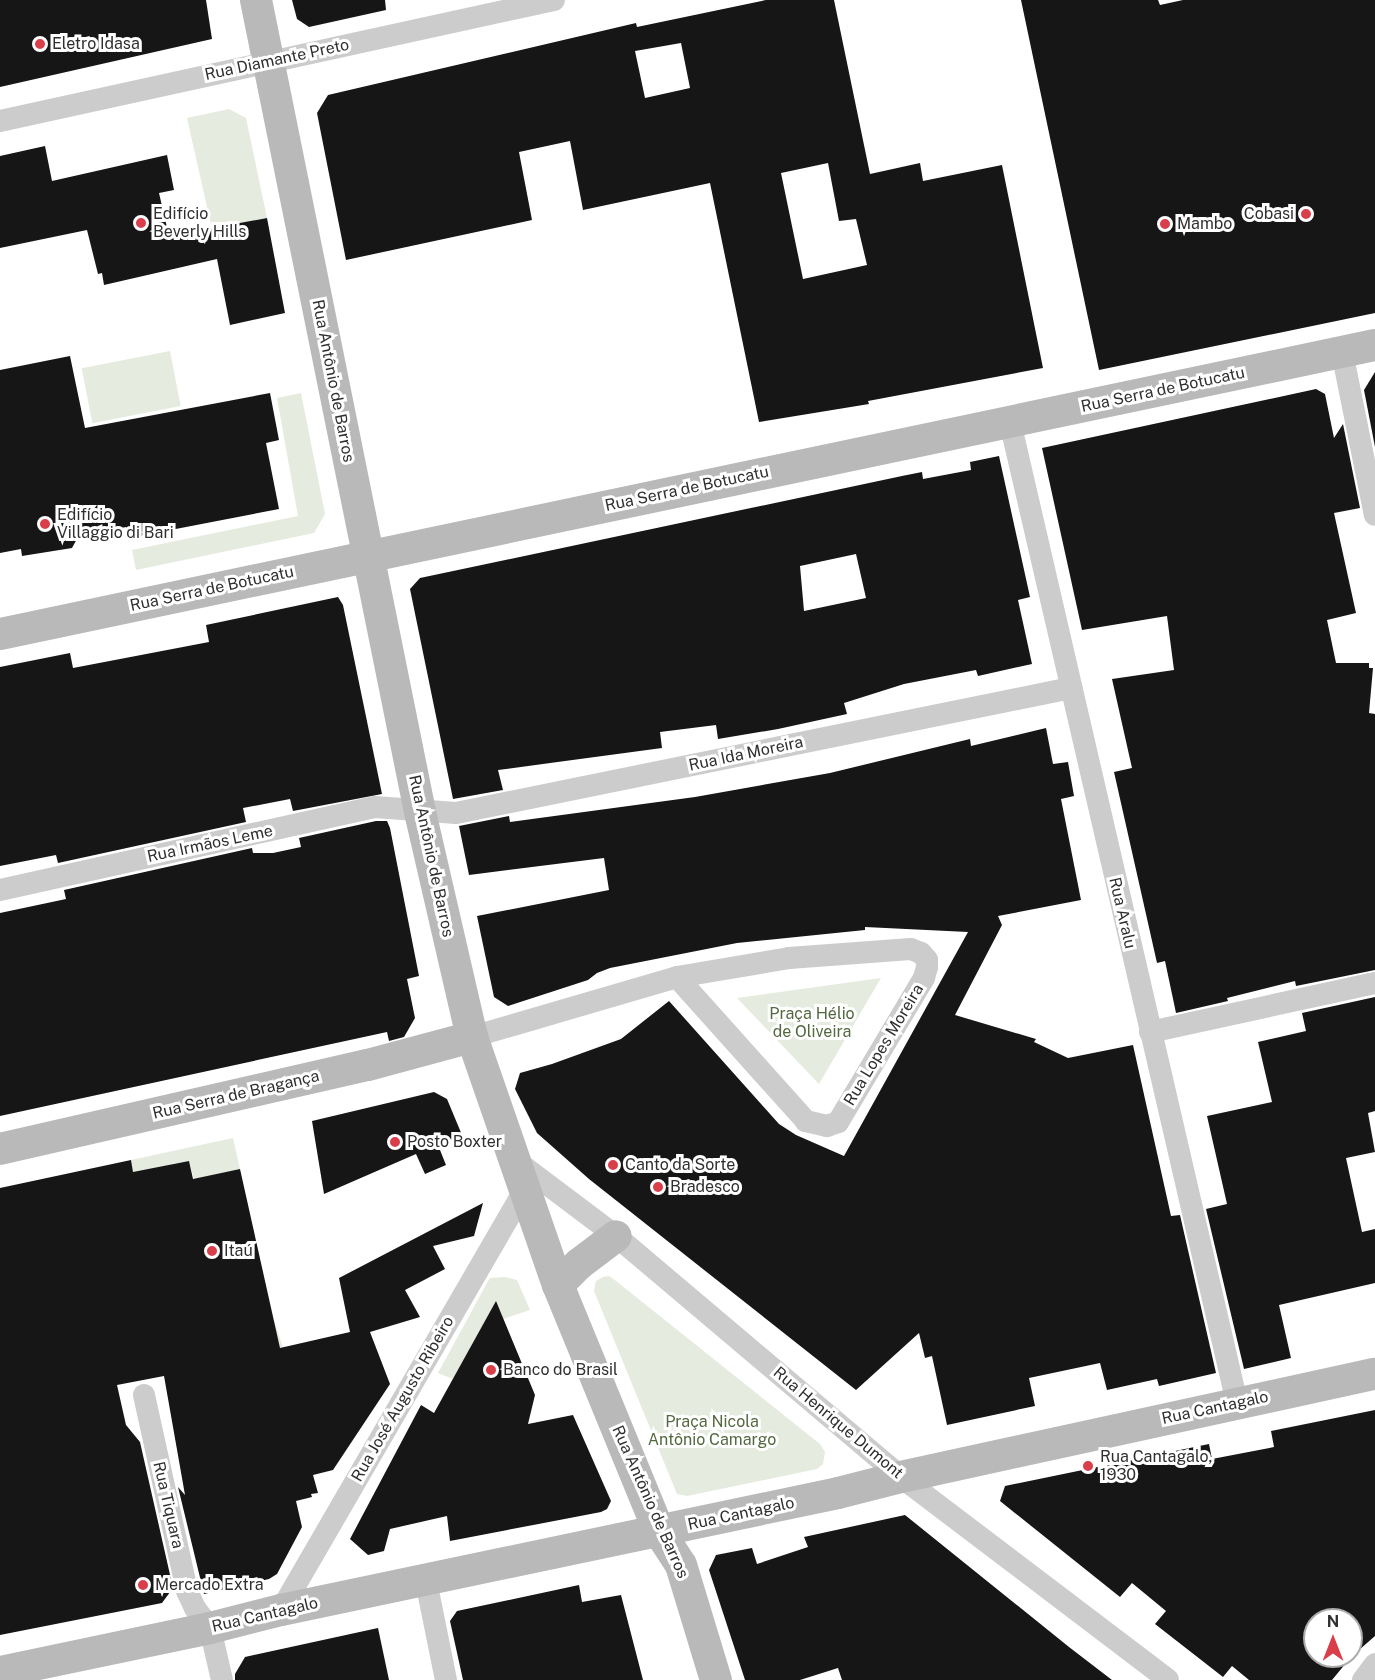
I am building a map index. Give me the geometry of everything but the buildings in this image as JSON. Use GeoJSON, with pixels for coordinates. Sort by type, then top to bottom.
{"type":"FeatureCollection","features":[{"type":"Feature","properties":{"kind":"street","name":"Rua Antônio de Barros"},"geometry":{"type":"LineString","coordinates":[[256,0],[271,61],[420,812],[472,1037],[558,1286],[660,1531],[681,1565],[716,1680]]}},
{"type":"Feature","properties":{"kind":"street","name":"Rua Diamante Preto"},"geometry":{"type":"LineString","coordinates":[[0,121],[554,0]]}},
{"type":"Feature","properties":{"kind":"street","name":"Rua Serra de Botucatu"},"geometry":{"type":"LineString","coordinates":[[0,634],[1375,345]]}},
{"type":"Feature","properties":{"kind":"street"},"geometry":{"type":"LineString","coordinates":[[1342,352],[1375,515]]}},
{"type":"Feature","properties":{"kind":"street","name":"Rua Aralu"},"geometry":{"type":"LineString","coordinates":[[1011,422],[1236,1403]]}},
{"type":"Feature","properties":{"kind":"street","name":"Rua Ida Moreira"},"geometry":{"type":"LineString","coordinates":[[420,812],[456,813],[1071,688]]}},
{"type":"Feature","properties":{"kind":"street","name":"Rua Irmãos Leme"},"geometry":{"type":"LineString","coordinates":[[0,890],[375,807],[420,812]]}},
{"type":"Feature","properties":{"kind":"street","name":"Rua Lopes Moreira"},"geometry":{"type":"LineString","coordinates":[[472,1037],[677,977],[789,958],[879,950],[911,950],[921,953],[927,960],[924,978],[838,1122],[827,1126],[806,1121],[677,977]]}},
{"type":"Feature","properties":{"kind":"street"},"geometry":{"type":"LineString","coordinates":[[1150,1032],[1375,983]]}},
{"type":"Feature","properties":{"kind":"street","name":"Rua Serra de Bragança"},"geometry":{"type":"LineString","coordinates":[[0,1149],[368,1065],[472,1037]]}},
{"type":"Feature","properties":{"kind":"street","name":"Rua Henrique Dumont"},"geometry":{"type":"LineString","coordinates":[[520,1174],[616,1236],[901,1477],[1168,1680]]}},
{"type":"Feature","properties":{"kind":"street","name":"Rua José Augusto Ribeiro"},"geometry":{"type":"LineString","coordinates":[[280,1610],[520,1174]]}},
{"type":"Feature","properties":{"kind":"street"},"geometry":{"type":"LineString","coordinates":[[558,1286],[579,1264],[616,1236]]}},
{"type":"Feature","properties":{"kind":"street","name":"Rua Cantagalo"},"geometry":{"type":"LineString","coordinates":[[0,1672],[210,1628],[280,1610],[838,1493],[901,1477],[1375,1374]]}},
{"type":"Feature","properties":{"kind":"street","name":"Rua Tiquara"},"geometry":{"type":"LineString","coordinates":[[144,1395],[188,1591],[195,1608],[210,1628],[222,1680]]}},
{"type":"Feature","properties":{"kind":"street"},"geometry":{"type":"LineString","coordinates":[[426,1581],[446,1680]]}},
{"type":"Feature","properties":{"kind":"street"},"geometry":{"type":"LineString","coordinates":[[1363,1680],[1375,1664]]}},
{"type":"Feature","properties":{"kind":"green space"},"geometry":{"type":"Polygon","coordinates":[[[229,109],[246,118],[267,218],[212,229],[187,118],[229,109]]]}},
{"type":"Feature","properties":{"kind":"green space"},"geometry":{"type":"Polygon","coordinates":[[[170,351],[181,406],[92,423],[82,368],[170,351]]]}},
{"type":"Feature","properties":{"kind":"green space"},"geometry":{"type":"Polygon","coordinates":[[[301,393],[325,514],[314,533],[136,570],[132,550],[298,516],[277,398],[301,393]]]}},
{"type":"Feature","properties":{"kind":"green space","name":"Praça Hélio de Oliveira"},"geometry":{"type":"Polygon","coordinates":[[[881,978],[819,1084],[737,998],[881,978]]]}},
{"type":"Feature","properties":{"kind":"green space"},"geometry":{"type":"Polygon","coordinates":[[[233,1138],[240,1169],[194,1179],[189,1161],[171,1164],[185,1340],[274,1320],[283,1348],[163,1376],[131,1160],[233,1138]]]}},
{"type":"Feature","properties":{"kind":"green space","name":"Praça Nicola Antônio Camargo"},"geometry":{"type":"Polygon","coordinates":[[[609,1276],[616,1281],[820,1444],[825,1452],[823,1464],[817,1469],[687,1496],[677,1494],[594,1291],[596,1281],[609,1276]]]}},
{"type":"Feature","properties":{"kind":"green space"},"geometry":{"type":"Polygon","coordinates":[[[505,1277],[517,1280],[530,1310],[503,1319],[500,1311],[489,1314],[453,1379],[438,1373],[490,1278],[505,1277]]]}},
{"type":"Feature","properties":{"kind":"place","name":"Eletro Idasa"},"geometry":{"type":"Point","coordinates":[40,44]}},
{"type":"Feature","properties":{"kind":"place","name":"Cobasi"},"geometry":{"type":"Point","coordinates":[1306,214]}},
{"type":"Feature","properties":{"kind":"place","name":"Edifício Beverly Hills"},"geometry":{"type":"Point","coordinates":[141,223]}},
{"type":"Feature","properties":{"kind":"place","name":"Mambo"},"geometry":{"type":"Point","coordinates":[1165,224]}},
{"type":"Feature","properties":{"kind":"place","name":"Edifício Villaggio di Bari"},"geometry":{"type":"Point","coordinates":[45,524]}},
{"type":"Feature","properties":{"kind":"place","name":"Posto Boxter"},"geometry":{"type":"Point","coordinates":[395,1142]}},
{"type":"Feature","properties":{"kind":"place","name":"Canto da Sorte"},"geometry":{"type":"Point","coordinates":[613,1165]}},
{"type":"Feature","properties":{"kind":"place","name":"Bradesco"},"geometry":{"type":"Point","coordinates":[658,1187]}},
{"type":"Feature","properties":{"kind":"place","name":"Itaú"},"geometry":{"type":"Point","coordinates":[212,1251]}},
{"type":"Feature","properties":{"kind":"place","name":"Banco do Brasil"},"geometry":{"type":"Point","coordinates":[491,1370]}},
{"type":"Feature","properties":{"kind":"place","name":"Rua Cantagalo, 1930"},"geometry":{"type":"Point","coordinates":[1088,1466]}},
{"type":"Feature","properties":{"kind":"place","name":"Mercado Extra"},"geometry":{"type":"Point","coordinates":[143,1585]}}]}
